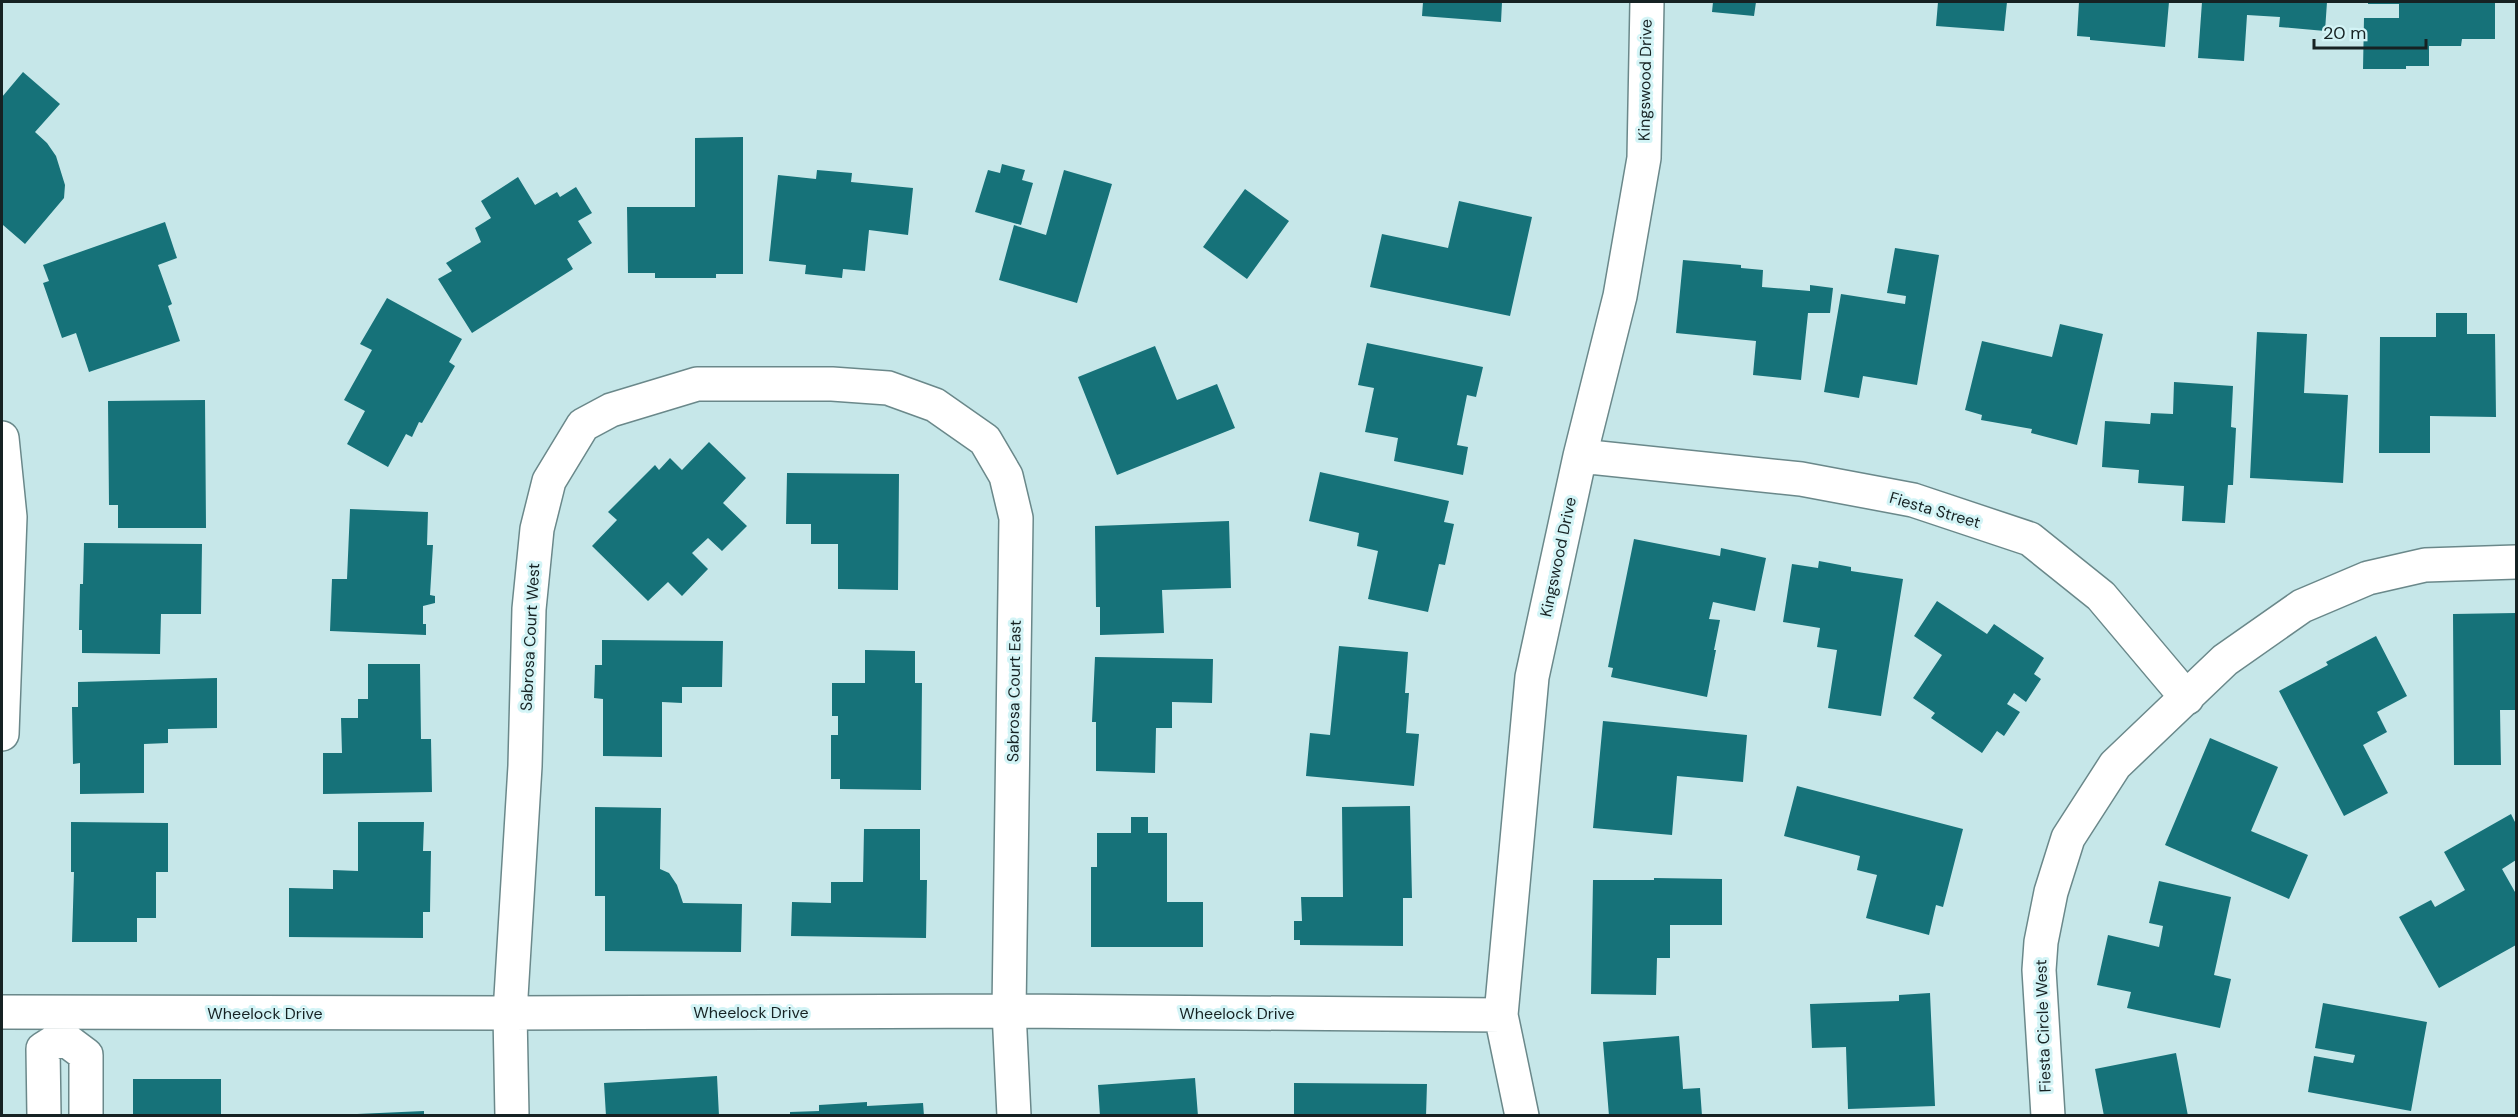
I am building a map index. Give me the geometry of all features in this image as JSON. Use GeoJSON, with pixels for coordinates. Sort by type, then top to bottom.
{"type":"FeatureCollection","features":[{"type":"Feature","properties":{"kind":"street","name":"Kingswood Drive"},"geometry":{"type":"LineString","coordinates":[[1522,1116],[1501,1014],[1532,677],[1580,456],[1620,296],[1644,158],[1647,2]]}},
{"type":"Feature","properties":{"kind":"street","name":"Sabrosa Court West"},"geometry":{"type":"LineString","coordinates":[[512,1116],[510,1013],[525,766],[529,609],[537,530],[549,481],[583,425],[611,410],[697,384],[832,384]]}},
{"type":"Feature","properties":{"kind":"street","name":"Sabrosa Court East"},"geometry":{"type":"LineString","coordinates":[[832,384],[888,388],[935,405],[985,440],[1006,477],[1016,518],[1009,1011],[1014,1116]]}},
{"type":"Feature","properties":{"kind":"street"},"geometry":{"type":"LineString","coordinates":[[2,438],[10,517],[2,734]]}},
{"type":"Feature","properties":{"kind":"street","name":"Fiesta Street"},"geometry":{"type":"LineString","coordinates":[[1580,456],[1801,479],[1912,500],[2030,539],[2101,596],[2187,698]]}},
{"type":"Feature","properties":{"kind":"street","name":"Fiesta Circle West"},"geometry":{"type":"LineString","coordinates":[[2048,1116],[2045,1102],[2039,961],[2051,892],[2068,838],[2115,765],[2225,660],[2302,606],[2368,578],[2425,565],[2517,562]]}},
{"type":"Feature","properties":{"kind":"street","name":"Wheelock Drive"},"geometry":{"type":"LineString","coordinates":[[2,1012],[62,1025],[510,1013],[1009,1011],[1501,1014]]}},
{"type":"Feature","properties":{"kind":"street"},"geometry":{"type":"LineString","coordinates":[[44,1116],[43,1049],[62,1025],[86,1055],[86,1116]]}},
{"type":"Feature","properties":{"kind":"building"},"geometry":{"type":"Polygon","coordinates":[[[1423,2],[1502,2],[1501,22],[1422,16],[1423,2]]]}},
{"type":"Feature","properties":{"kind":"building"},"geometry":{"type":"Polygon","coordinates":[[[1713,2],[1756,2],[1754,16],[1712,12],[1713,2]]]}},
{"type":"Feature","properties":{"kind":"building"},"geometry":{"type":"Polygon","coordinates":[[[1938,2],[2007,2],[2004,31],[1936,26],[1938,2]]]}},
{"type":"Feature","properties":{"kind":"building"},"geometry":{"type":"Polygon","coordinates":[[[2079,2],[2169,2],[2165,47],[2090,40],[2090,37],[2077,36],[2079,2]]]}},
{"type":"Feature","properties":{"kind":"building"},"geometry":{"type":"Polygon","coordinates":[[[2202,2],[2327,2],[2325,31],[2279,27],[2280,17],[2247,15],[2244,61],[2198,58],[2202,2]]]}},
{"type":"Feature","properties":{"kind":"building"},"geometry":{"type":"Polygon","coordinates":[[[2368,2],[2495,2],[2495,39],[2462,39],[2461,46],[2429,46],[2429,66],[2406,66],[2406,69],[2363,69],[2364,18],[2399,18],[2399,4],[2368,4],[2368,2]]]}},
{"type":"Feature","properties":{"kind":"building"},"geometry":{"type":"Polygon","coordinates":[[[23,72],[60,104],[35,132],[56,156],[65,185],[64,198],[25,244],[2,226],[2,97],[23,72]]]}},
{"type":"Feature","properties":{"kind":"building"},"geometry":{"type":"Polygon","coordinates":[[[743,137],[743,274],[716,274],[716,278],[655,278],[655,273],[628,273],[627,207],[695,207],[695,138],[743,137]]]}},
{"type":"Feature","properties":{"kind":"building"},"geometry":{"type":"Polygon","coordinates":[[[1002,164],[1025,170],[1022,180],[1033,183],[1021,225],[975,212],[988,170],[1000,173],[1002,164]]]}},
{"type":"Feature","properties":{"kind":"building"},"geometry":{"type":"Polygon","coordinates":[[[817,170],[852,173],[851,182],[913,188],[908,235],[869,230],[865,271],[843,269],[842,278],[805,274],[806,265],[769,261],[778,175],[816,179],[817,170]]]}},
{"type":"Feature","properties":{"kind":"building"},"geometry":{"type":"Polygon","coordinates":[[[1064,170],[1112,184],[1077,303],[999,280],[1014,225],[1046,235],[1064,170]]]}},
{"type":"Feature","properties":{"kind":"building"},"geometry":{"type":"Polygon","coordinates":[[[518,177],[535,205],[557,192],[560,197],[576,187],[592,213],[578,221],[592,243],[567,259],[573,269],[472,333],[438,279],[452,271],[446,263],[481,242],[475,228],[491,218],[481,201],[518,177]]]}},
{"type":"Feature","properties":{"kind":"building"},"geometry":{"type":"Polygon","coordinates":[[[1245,189],[1289,221],[1247,279],[1203,247],[1245,189]]]}},
{"type":"Feature","properties":{"kind":"building"},"geometry":{"type":"Polygon","coordinates":[[[1459,201],[1532,217],[1510,316],[1370,287],[1382,234],[1448,248],[1459,201]]]}},
{"type":"Feature","properties":{"kind":"building"},"geometry":{"type":"Polygon","coordinates":[[[165,222],[177,258],[158,265],[172,304],[168,306],[180,341],[89,372],[76,333],[62,338],[43,283],[49,281],[43,265],[165,222]]]}},
{"type":"Feature","properties":{"kind":"building"},"geometry":{"type":"Polygon","coordinates":[[[1895,248],[1939,255],[1917,385],[1863,376],[1859,398],[1824,392],[1841,294],[1905,304],[1906,296],[1887,293],[1895,248]]]}},
{"type":"Feature","properties":{"kind":"building"},"geometry":{"type":"Polygon","coordinates":[[[1683,260],[1741,265],[1741,268],[1763,270],[1762,287],[1810,291],[1810,285],[1833,288],[1830,313],[1808,313],[1801,380],[1753,375],[1756,341],[1676,333],[1683,260]]]}},
{"type":"Feature","properties":{"kind":"building"},"geometry":{"type":"Polygon","coordinates":[[[387,298],[462,339],[449,362],[455,366],[422,423],[419,422],[412,437],[406,434],[388,467],[347,444],[365,411],[344,400],[372,350],[360,344],[387,298]]]}},
{"type":"Feature","properties":{"kind":"building"},"geometry":{"type":"Polygon","coordinates":[[[2436,313],[2467,313],[2467,334],[2495,334],[2496,417],[2430,416],[2430,453],[2379,453],[2380,337],[2436,337],[2436,313]]]}},
{"type":"Feature","properties":{"kind":"building"},"geometry":{"type":"Polygon","coordinates":[[[2060,324],[2103,334],[2077,445],[2031,433],[2032,429],[1981,420],[1982,415],[1965,410],[1982,341],[2052,357],[2060,324]]]}},
{"type":"Feature","properties":{"kind":"building"},"geometry":{"type":"Polygon","coordinates":[[[2257,332],[2307,334],[2304,393],[2348,395],[2343,483],[2250,478],[2257,332]]]}},
{"type":"Feature","properties":{"kind":"building"},"geometry":{"type":"Polygon","coordinates":[[[1367,343],[1483,367],[1476,397],[1467,395],[1457,445],[1468,447],[1463,475],[1394,461],[1398,438],[1365,432],[1374,388],[1358,385],[1367,343]]]}},
{"type":"Feature","properties":{"kind":"building"},"geometry":{"type":"Polygon","coordinates":[[[1155,346],[1177,400],[1217,384],[1235,428],[1117,475],[1078,377],[1155,346]]]}},
{"type":"Feature","properties":{"kind":"building"},"geometry":{"type":"Polygon","coordinates":[[[2174,382],[2233,386],[2231,427],[2236,428],[2233,485],[2228,485],[2225,523],[2182,521],[2184,486],[2138,483],[2139,470],[2102,467],[2105,421],[2150,424],[2151,413],[2173,414],[2174,382]]]}},
{"type":"Feature","properties":{"kind":"building"},"geometry":{"type":"Polygon","coordinates":[[[205,400],[206,528],[118,528],[118,505],[109,505],[108,401],[205,400]]]}},
{"type":"Feature","properties":{"kind":"building"},"geometry":{"type":"Polygon","coordinates":[[[709,442],[746,478],[723,503],[747,526],[722,551],[708,538],[692,553],[708,569],[682,596],[668,582],[648,601],[592,546],[617,520],[608,512],[655,465],[659,470],[670,458],[682,470],[709,442]]]}},
{"type":"Feature","properties":{"kind":"building"},"geometry":{"type":"Polygon","coordinates":[[[1320,472],[1449,501],[1444,522],[1454,524],[1445,565],[1439,564],[1428,612],[1368,599],[1378,551],[1357,546],[1359,533],[1309,521],[1320,472]]]}},
{"type":"Feature","properties":{"kind":"building"},"geometry":{"type":"Polygon","coordinates":[[[787,473],[899,474],[898,590],[838,589],[838,544],[811,544],[811,524],[786,524],[787,473]]]}},
{"type":"Feature","properties":{"kind":"building"},"geometry":{"type":"Polygon","coordinates":[[[350,509],[428,512],[427,545],[433,545],[430,595],[435,596],[435,603],[423,606],[423,624],[426,624],[426,635],[330,631],[332,579],[347,579],[350,509]]]}},
{"type":"Feature","properties":{"kind":"building"},"geometry":{"type":"Polygon","coordinates":[[[1229,521],[1231,588],[1162,590],[1164,633],[1100,635],[1100,607],[1096,607],[1095,526],[1229,521]]]}},
{"type":"Feature","properties":{"kind":"building"},"geometry":{"type":"Polygon","coordinates":[[[1634,539],[1720,556],[1721,548],[1766,558],[1755,611],[1713,602],[1709,619],[1720,620],[1707,697],[1611,677],[1613,668],[1608,667],[1634,539]]]}},
{"type":"Feature","properties":{"kind":"building"},"geometry":{"type":"Polygon","coordinates":[[[84,543],[202,544],[201,614],[161,614],[160,654],[82,653],[82,630],[79,630],[84,543]]]}},
{"type":"Feature","properties":{"kind":"building"},"geometry":{"type":"Polygon","coordinates":[[[1819,561],[1851,567],[1851,571],[1903,579],[1881,716],[1828,708],[1837,650],[1817,647],[1820,628],[1783,622],[1792,564],[1818,568],[1819,561]]]}},
{"type":"Feature","properties":{"kind":"building"},"geometry":{"type":"Polygon","coordinates":[[[1937,601],[1987,634],[1994,624],[2044,658],[2034,674],[2041,679],[2026,702],[2014,693],[2007,704],[2020,712],[2004,736],[1997,731],[1982,753],[1931,718],[1935,713],[1913,698],[1942,655],[1914,636],[1937,601]]]}},
{"type":"Feature","properties":{"kind":"building"},"geometry":{"type":"Polygon","coordinates":[[[2516,613],[2516,710],[2500,710],[2501,765],[2454,765],[2453,614],[2516,613]]]}},
{"type":"Feature","properties":{"kind":"building"},"geometry":{"type":"Polygon","coordinates":[[[2376,636],[2407,696],[2377,712],[2387,732],[2363,745],[2388,793],[2344,816],[2279,691],[2328,665],[2326,662],[2376,636]]]}},
{"type":"Feature","properties":{"kind":"building"},"geometry":{"type":"Polygon","coordinates":[[[602,640],[723,641],[722,687],[682,687],[682,703],[662,702],[662,757],[603,756],[603,699],[594,698],[595,665],[602,665],[602,640]]]}},
{"type":"Feature","properties":{"kind":"building"},"geometry":{"type":"Polygon","coordinates":[[[1339,646],[1408,652],[1405,693],[1409,693],[1406,733],[1419,734],[1414,786],[1306,776],[1310,733],[1330,735],[1339,646]]]}},
{"type":"Feature","properties":{"kind":"building"},"geometry":{"type":"Polygon","coordinates":[[[865,650],[915,651],[915,683],[922,683],[921,790],[840,789],[840,779],[831,779],[831,735],[838,735],[838,716],[832,716],[832,683],[865,683],[865,650]]]}},
{"type":"Feature","properties":{"kind":"building"},"geometry":{"type":"Polygon","coordinates":[[[1095,657],[1213,659],[1212,703],[1172,702],[1172,728],[1156,728],[1155,773],[1096,771],[1096,722],[1092,722],[1095,657]]]}},
{"type":"Feature","properties":{"kind":"building"},"geometry":{"type":"Polygon","coordinates":[[[368,664],[420,664],[421,739],[431,739],[432,792],[323,794],[323,753],[342,753],[341,718],[358,718],[358,699],[368,699],[368,664]]]}},
{"type":"Feature","properties":{"kind":"building"},"geometry":{"type":"Polygon","coordinates":[[[217,678],[217,728],[168,729],[168,743],[144,744],[144,793],[80,794],[80,763],[73,764],[72,707],[78,707],[78,682],[217,678]]]}},
{"type":"Feature","properties":{"kind":"building"},"geometry":{"type":"Polygon","coordinates":[[[1603,721],[1747,735],[1743,782],[1677,776],[1672,835],[1593,828],[1603,721]]]}},
{"type":"Feature","properties":{"kind":"building"},"geometry":{"type":"Polygon","coordinates":[[[2210,738],[2278,767],[2251,831],[2308,855],[2289,899],[2165,845],[2210,738]]]}},
{"type":"Feature","properties":{"kind":"building"},"geometry":{"type":"Polygon","coordinates":[[[1797,786],[1963,829],[1943,907],[1936,905],[1929,935],[1866,918],[1877,875],[1857,870],[1860,856],[1784,836],[1797,786]]]}},
{"type":"Feature","properties":{"kind":"building"},"geometry":{"type":"Polygon","coordinates":[[[1410,806],[1412,898],[1403,898],[1403,946],[1300,945],[1300,940],[1294,940],[1294,921],[1302,921],[1301,897],[1343,897],[1342,807],[1410,806]]]}},
{"type":"Feature","properties":{"kind":"building"},"geometry":{"type":"Polygon","coordinates":[[[595,807],[661,808],[660,869],[669,873],[677,885],[683,903],[742,904],[741,952],[605,951],[605,896],[595,896],[595,807]]]}},
{"type":"Feature","properties":{"kind":"building"},"geometry":{"type":"Polygon","coordinates":[[[2511,814],[2516,824],[2516,860],[2502,869],[2516,891],[2516,945],[2439,988],[2399,917],[2431,900],[2435,907],[2465,890],[2444,852],[2511,814]]]}},
{"type":"Feature","properties":{"kind":"building"},"geometry":{"type":"Polygon","coordinates":[[[1131,817],[1148,817],[1148,833],[1167,833],[1167,902],[1203,902],[1203,947],[1091,947],[1091,867],[1097,867],[1097,833],[1131,833],[1131,817]]]}},
{"type":"Feature","properties":{"kind":"building"},"geometry":{"type":"Polygon","coordinates":[[[71,822],[168,823],[168,872],[156,872],[156,918],[137,918],[137,942],[72,942],[74,872],[71,872],[71,822]]]}},
{"type":"Feature","properties":{"kind":"building"},"geometry":{"type":"Polygon","coordinates":[[[358,822],[424,822],[423,851],[431,851],[430,912],[423,912],[423,938],[289,937],[289,888],[333,889],[333,870],[358,871],[358,822]]]}},
{"type":"Feature","properties":{"kind":"building"},"geometry":{"type":"Polygon","coordinates":[[[864,829],[920,829],[920,880],[927,880],[926,938],[791,936],[792,902],[831,903],[831,882],[863,882],[864,829]]]}},
{"type":"Feature","properties":{"kind":"building"},"geometry":{"type":"Polygon","coordinates":[[[1654,878],[1722,879],[1722,925],[1670,925],[1670,958],[1657,958],[1656,995],[1591,994],[1593,880],[1654,880],[1654,878]]]}},
{"type":"Feature","properties":{"kind":"building"},"geometry":{"type":"Polygon","coordinates":[[[2159,881],[2231,897],[2214,975],[2231,979],[2220,1028],[2127,1008],[2131,992],[2097,985],[2108,935],[2159,947],[2163,926],[2149,923],[2159,881]]]}},
{"type":"Feature","properties":{"kind":"building"},"geometry":{"type":"Polygon","coordinates":[[[1930,993],[1935,1106],[1848,1109],[1846,1047],[1812,1048],[1810,1004],[1899,1001],[1899,995],[1930,993]]]}},
{"type":"Feature","properties":{"kind":"building"},"geometry":{"type":"Polygon","coordinates":[[[2323,1003],[2427,1022],[2411,1111],[2308,1092],[2314,1056],[2353,1063],[2355,1055],[2315,1048],[2323,1003]]]}},
{"type":"Feature","properties":{"kind":"building"},"geometry":{"type":"Polygon","coordinates":[[[1679,1036],[1683,1089],[1700,1088],[1702,1116],[1609,1116],[1603,1042],[1679,1036]]]}},
{"type":"Feature","properties":{"kind":"building"},"geometry":{"type":"Polygon","coordinates":[[[2176,1053],[2188,1116],[2104,1116],[2095,1069],[2176,1053]]]}},
{"type":"Feature","properties":{"kind":"building"},"geometry":{"type":"Polygon","coordinates":[[[717,1076],[719,1116],[606,1116],[604,1083],[717,1076]]]}},
{"type":"Feature","properties":{"kind":"building"},"geometry":{"type":"Polygon","coordinates":[[[1195,1078],[1198,1116],[1100,1116],[1098,1085],[1195,1078]]]}},
{"type":"Feature","properties":{"kind":"building"},"geometry":{"type":"Polygon","coordinates":[[[133,1079],[221,1079],[221,1116],[133,1116],[133,1079]]]}},
{"type":"Feature","properties":{"kind":"building"},"geometry":{"type":"Polygon","coordinates":[[[1294,1083],[1427,1084],[1426,1116],[1294,1116],[1294,1083]]]}},
{"type":"Feature","properties":{"kind":"building"},"geometry":{"type":"Polygon","coordinates":[[[867,1102],[867,1106],[923,1103],[924,1116],[790,1116],[790,1112],[819,1111],[819,1105],[867,1102]]]}},
{"type":"Feature","properties":{"kind":"building"},"geometry":{"type":"Polygon","coordinates":[[[424,1111],[424,1116],[357,1116],[357,1114],[424,1111]]]}}]}
